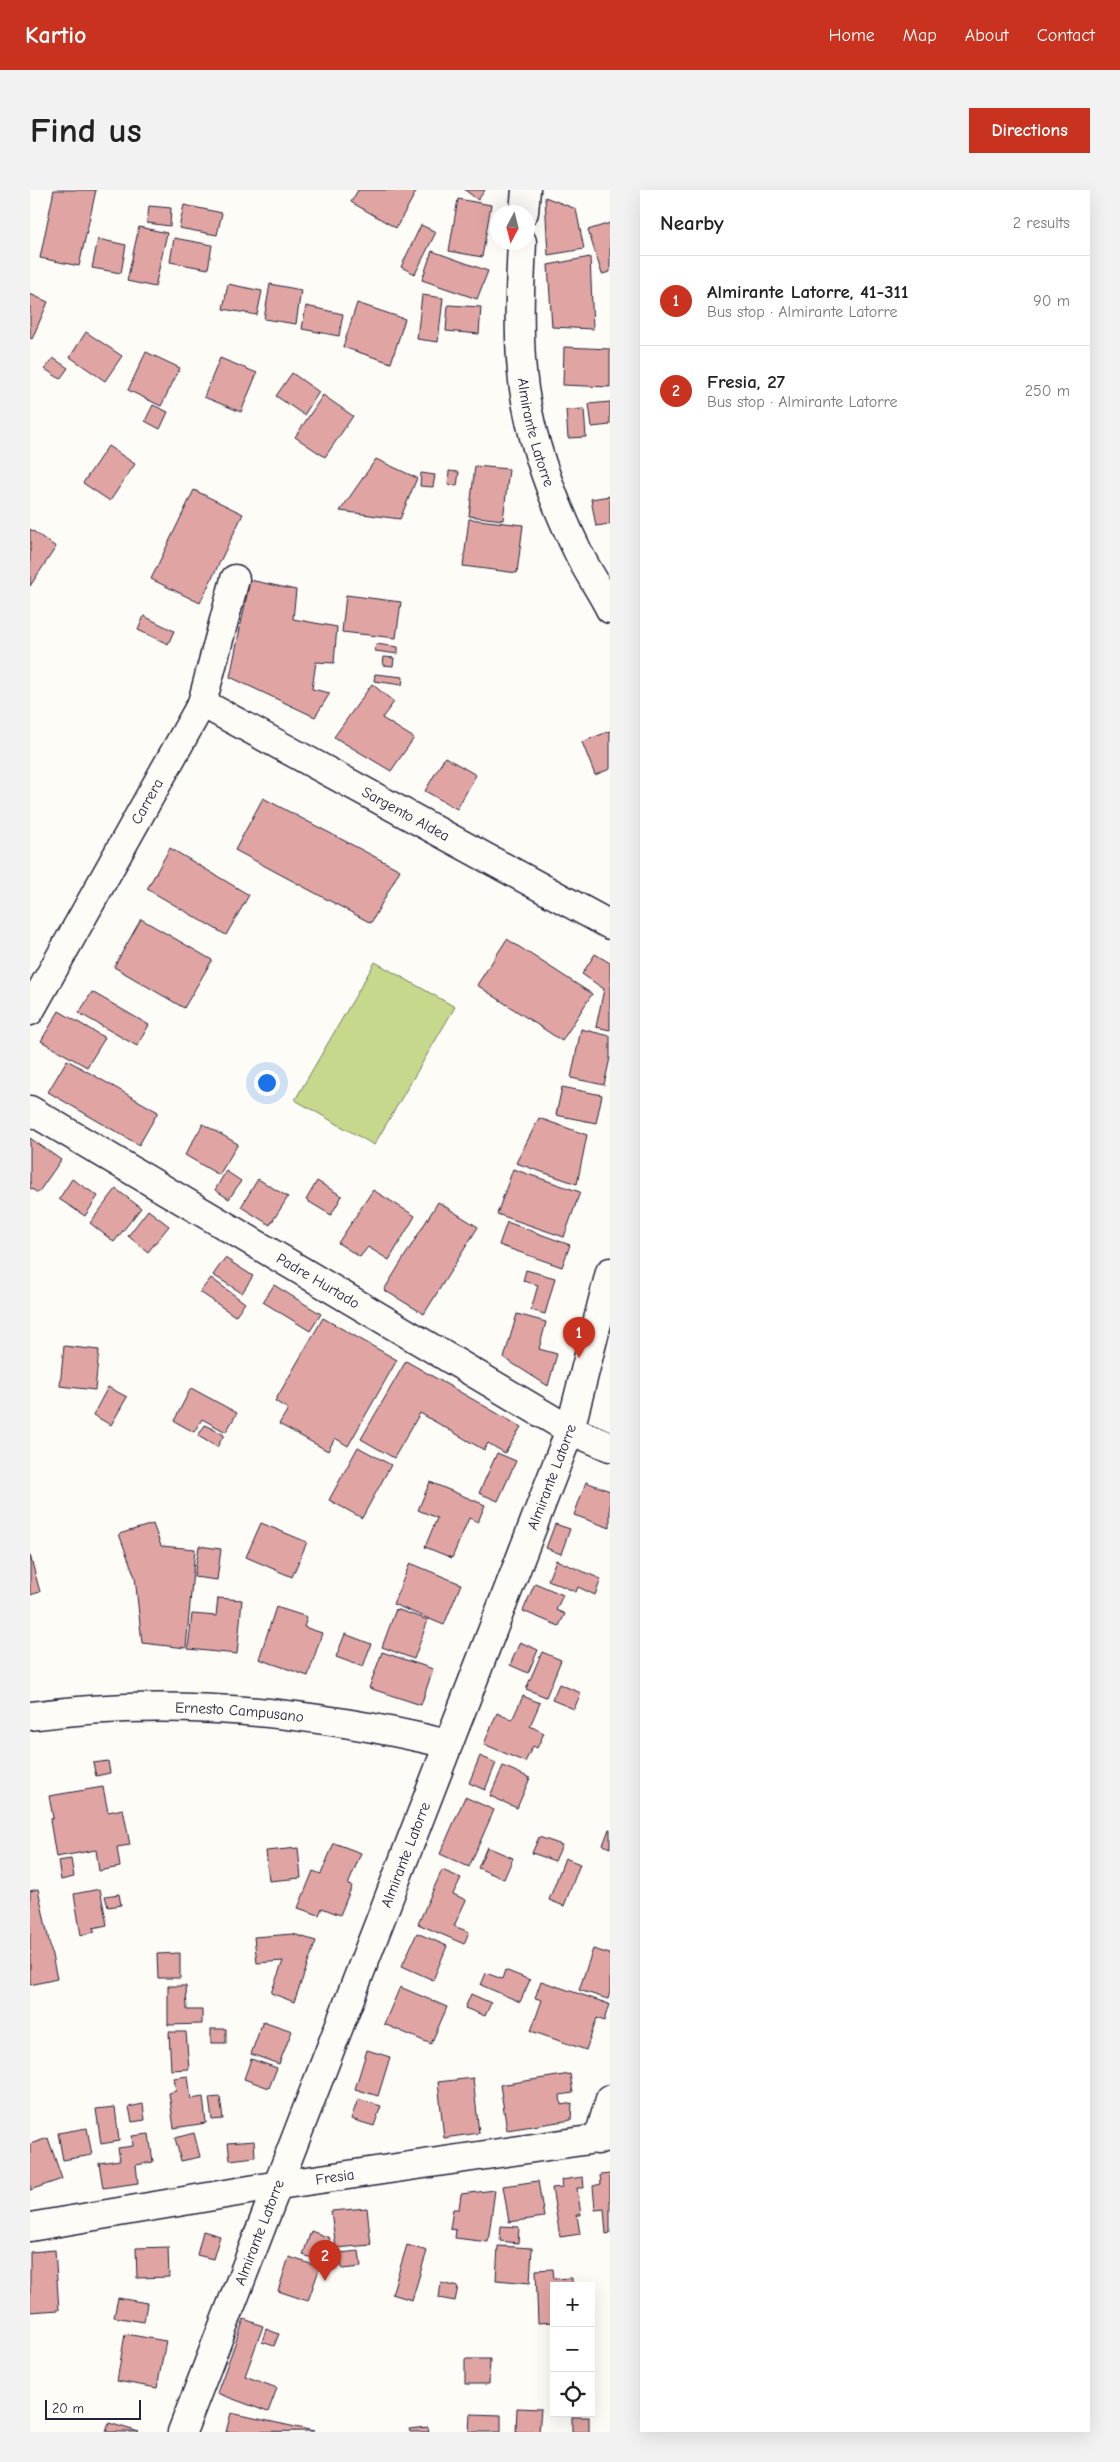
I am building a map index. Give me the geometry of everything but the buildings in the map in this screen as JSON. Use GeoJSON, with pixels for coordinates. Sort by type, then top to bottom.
{"type":"FeatureCollection","features":[{"type":"Feature","properties":{"kind":"street"},"geometry":{"type":"LineString","coordinates":[[525,205],[526,190]]}},
{"type":"Feature","properties":{"kind":"street","name":"Almirante Latorre"},"geometry":{"type":"LineString","coordinates":[[522,250],[520,284],[522,364],[531,420],[544,467],[560,512],[581,557],[608,602]]}},
{"type":"Feature","properties":{"kind":"street","name":"Carrera"},"geometry":{"type":"LineString","coordinates":[[30,1011],[202,704],[235,579]]}},
{"type":"Feature","properties":{"kind":"street","name":"Sargento Aldea"},"geometry":{"type":"LineString","coordinates":[[202,704],[610,925]]}},
{"type":"Feature","properties":{"kind":"street","name":"Padre Hurtado"},"geometry":{"type":"LineString","coordinates":[[30,1110],[570,1430],[610,1447]]}},
{"type":"Feature","properties":{"kind":"street","name":"Almirante Latorre"},"geometry":{"type":"LineString","coordinates":[[182,2432],[570,1430],[610,1272]]}},
{"type":"Feature","properties":{"kind":"street","name":"Ernesto Campusano"},"geometry":{"type":"LineString","coordinates":[[30,1716],[108,1708],[226,1708],[337,1720],[448,1744]]}},
{"type":"Feature","properties":{"kind":"street"},"geometry":{"type":"LineString","coordinates":[[604,2139],[610,2099]]}},
{"type":"Feature","properties":{"kind":"street","name":"Fresia"},"geometry":{"type":"LineString","coordinates":[[30,2227],[279,2185],[604,2139]]}},
{"type":"Feature","properties":{"kind":"green space"},"geometry":{"type":"Polygon","coordinates":[[[375,962],[455,1007],[374,1145],[295,1100],[375,962]]]}},
{"type":"Feature","properties":{"kind":"place","name":"Almirante Latorre, 41-311"},"geometry":{"type":"Point","coordinates":[579,1358]}},
{"type":"Feature","properties":{"kind":"place","name":"Fresia, 27"},"geometry":{"type":"Point","coordinates":[325,2281]}}]}
